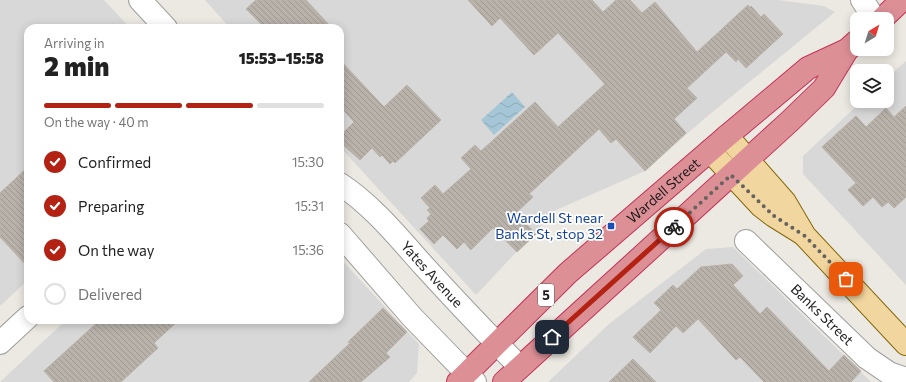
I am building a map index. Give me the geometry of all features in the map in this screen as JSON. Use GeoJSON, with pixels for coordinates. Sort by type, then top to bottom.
{"type":"FeatureCollection","features":[{"type":"Feature","properties":{"kind":"highway"},"geometry":{"type":"LineString","coordinates":[[889,12],[902,0]]}},
{"type":"Feature","properties":{"kind":"highway","name":"Wardell Street"},"geometry":{"type":"LineString","coordinates":[[466,379],[496,343],[568,273],[808,68],[850,46]]}},
{"type":"Feature","properties":{"kind":"highway","name":"Wardell Street"},"geometry":{"type":"LineString","coordinates":[[504,382],[790,121],[824,88],[850,48]]}},
{"type":"Feature","properties":{"kind":"main road"},"geometry":{"type":"LineString","coordinates":[[727,136],[785,202],[805,236],[906,344]]}},
{"type":"Feature","properties":{"kind":"main road"},"geometry":{"type":"LineString","coordinates":[[710,151],[731,175],[774,216],[805,236]]}},
{"type":"Feature","properties":{"kind":"street"},"geometry":{"type":"LineString","coordinates":[[140,0],[162,24]]}},
{"type":"Feature","properties":{"kind":"street"},"geometry":{"type":"LineString","coordinates":[[862,0],[870,12]]}},
{"type":"Feature","properties":{"kind":"street","name":"Yates Avenue"},"geometry":{"type":"LineString","coordinates":[[344,187],[385,223],[520,367]]}},
{"type":"Feature","properties":{"kind":"street"},"geometry":{"type":"LineString","coordinates":[[344,239],[466,379]]}},
{"type":"Feature","properties":{"kind":"street","name":"Banks Street"},"geometry":{"type":"LineString","coordinates":[[746,241],[867,358],[889,373],[906,379]]}},
{"type":"Feature","properties":{"kind":"street"},"geometry":{"type":"LineString","coordinates":[[0,343],[24,321]]}},
{"type":"Feature","properties":{"kind":"shaded area"},"geometry":{"type":"Polygon","coordinates":[[[0,0],[104,0],[126,24],[24,24],[24,284],[0,306],[0,0]]]}},
{"type":"Feature","properties":{"kind":"shaded area"},"geometry":{"type":"Polygon","coordinates":[[[205,0],[777,0],[824,6],[835,12],[704,119],[645,171],[556,210],[476,295],[344,151],[344,24],[226,24],[205,0]]]}},
{"type":"Feature","properties":{"kind":"shaded area"},"geometry":{"type":"Polygon","coordinates":[[[906,61],[906,285],[803,174],[803,156],[854,108],[894,108],[894,72],[906,61]]]}},
{"type":"Feature","properties":{"kind":"shaded area"},"geometry":{"type":"Polygon","coordinates":[[[733,247],[871,382],[548,382],[609,324],[706,249],[733,247]]]}},
{"type":"Feature","properties":{"kind":"shaded area"},"geometry":{"type":"Polygon","coordinates":[[[344,262],[419,344],[417,373],[409,382],[0,382],[62,324],[344,324],[344,262]]]}},
{"type":"Feature","properties":{"kind":"water"},"geometry":{"type":"Polygon","coordinates":[[[512,92],[525,107],[494,135],[481,120],[512,92]]]}},
{"type":"Feature","properties":{"kind":"building"},"geometry":{"type":"Polygon","coordinates":[[[256,0],[306,0],[328,24],[261,24],[246,9],[256,0]]]}},
{"type":"Feature","properties":{"kind":"building"},"geometry":{"type":"Polygon","coordinates":[[[468,0],[592,0],[603,12],[616,0],[630,0],[642,13],[655,2],[697,52],[748,5],[750,8],[751,6],[761,17],[764,14],[783,34],[746,68],[738,59],[736,62],[726,52],[687,88],[697,98],[674,119],[686,133],[645,171],[616,139],[611,143],[599,129],[529,194],[533,197],[516,213],[536,234],[517,252],[493,228],[471,250],[464,242],[457,249],[443,235],[434,244],[420,229],[429,221],[427,218],[431,214],[427,210],[430,208],[421,198],[435,185],[443,194],[471,169],[461,158],[475,145],[481,151],[535,102],[558,127],[605,84],[558,33],[534,55],[500,18],[492,26],[468,0]]]}},
{"type":"Feature","properties":{"kind":"building"},"geometry":{"type":"Polygon","coordinates":[[[344,64],[384,107],[407,85],[441,120],[395,163],[393,161],[390,164],[382,155],[380,157],[372,148],[360,160],[344,146],[344,132],[354,122],[344,111],[344,64]]]}},
{"type":"Feature","properties":{"kind":"building"},"geometry":{"type":"Polygon","coordinates":[[[906,106],[906,197],[894,208],[888,202],[882,207],[873,197],[863,206],[848,190],[856,183],[822,147],[856,116],[866,127],[886,108],[894,117],[906,106]]]}},
{"type":"Feature","properties":{"kind":"building"},"geometry":{"type":"Polygon","coordinates":[[[24,171],[24,263],[0,237],[0,193],[24,171]]]}},
{"type":"Feature","properties":{"kind":"building"},"geometry":{"type":"Polygon","coordinates":[[[732,264],[743,276],[733,285],[760,314],[767,307],[829,371],[844,355],[861,371],[851,382],[764,382],[740,357],[736,360],[698,319],[683,333],[676,326],[650,353],[633,337],[661,310],[654,303],[673,285],[677,289],[701,267],[732,264]]]}},
{"type":"Feature","properties":{"kind":"building"},"geometry":{"type":"Polygon","coordinates":[[[383,308],[407,332],[386,353],[390,357],[361,382],[309,382],[350,343],[348,342],[383,308]]]}},
{"type":"Feature","properties":{"kind":"building"},"geometry":{"type":"Polygon","coordinates":[[[96,324],[175,324],[154,343],[158,348],[121,382],[54,382],[44,371],[96,324]]]}},
{"type":"Feature","properties":{"kind":"building"},"geometry":{"type":"Polygon","coordinates":[[[633,359],[656,382],[609,382],[633,359]]]}},
{"type":"Feature","properties":{"kind":"way so far"},"geometry":{"type":"LineString","coordinates":[[674,227],[731,175],[761,206],[805,236],[846,279]]}},
{"type":"Feature","properties":{"kind":"place","name":"Wardell St near Banks St, stop 32"},"geometry":{"type":"Point","coordinates":[611,226]}},
{"type":"Feature","properties":{"kind":"route"},"geometry":{"type":"LineString","coordinates":[[552,337],[674,227]]}}]}
